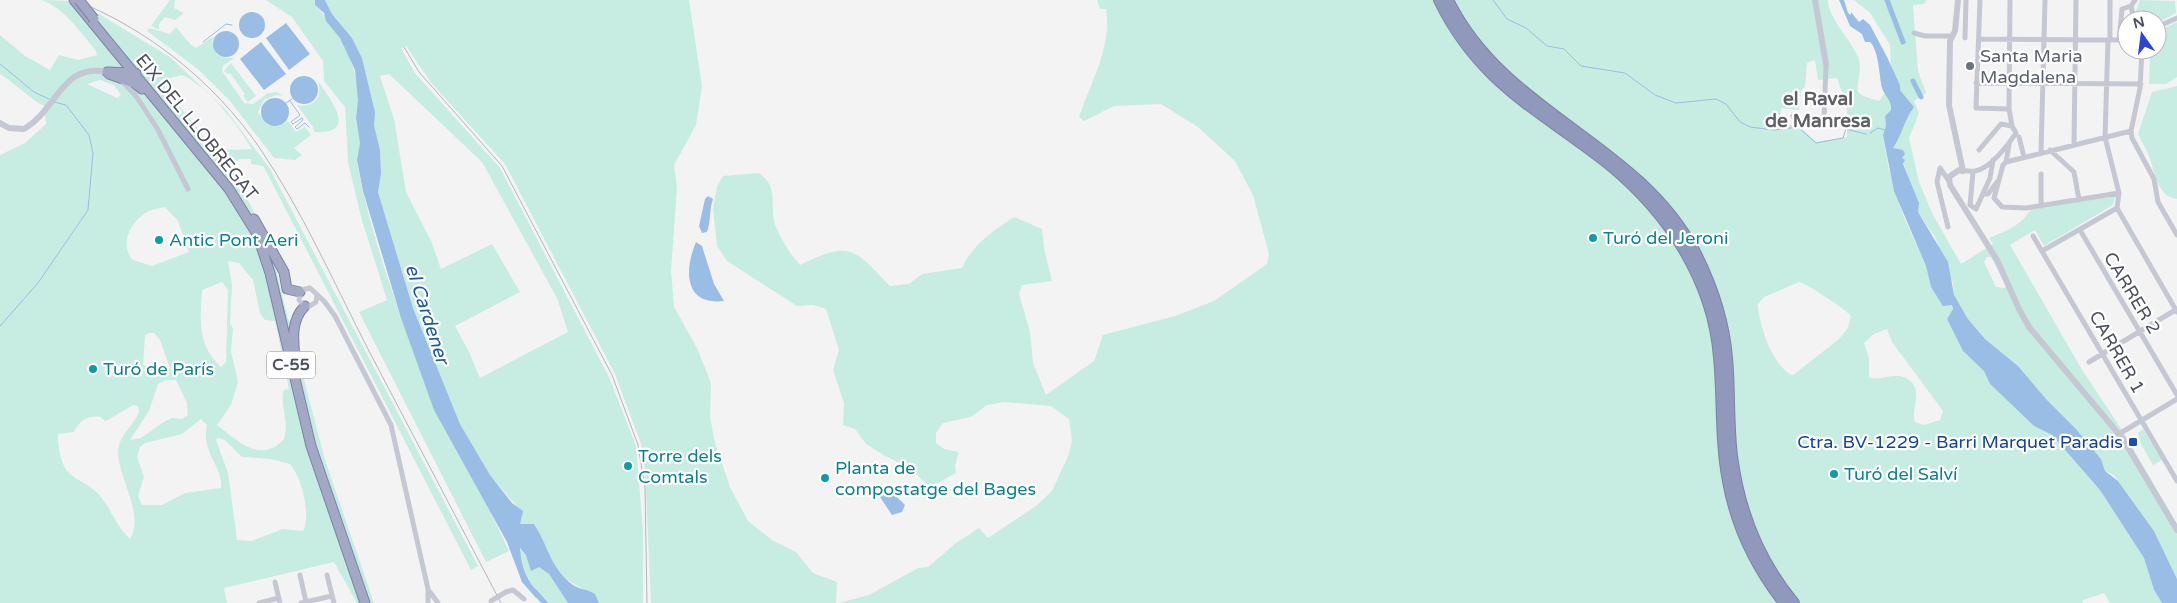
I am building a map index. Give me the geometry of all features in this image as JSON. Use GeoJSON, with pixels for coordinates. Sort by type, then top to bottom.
{"type":"FeatureCollection","features":[{"type":"Feature","properties":{"kind":"highway","name":"EIX DEL LLOBREGAT"},"geometry":{"type":"LineString","coordinates":[[74,0],[232,188],[252,217],[271,262],[323,469],[370,603]]}},
{"type":"Feature","properties":{"kind":"highway","name":"EIX DEL LLOBREGAT"},"geometry":{"type":"LineString","coordinates":[[78,0],[90,17]]}},
{"type":"Feature","properties":{"kind":"highway"},"geometry":{"type":"LineString","coordinates":[[1439,0],[1468,48],[1498,81],[1555,127],[1611,166],[1653,207],[1685,251],[1703,290],[1717,341],[1724,454],[1731,496],[1757,564],[1784,603]]}},
{"type":"Feature","properties":{"kind":"highway"},"geometry":{"type":"LineString","coordinates":[[1448,0],[1466,32],[1497,70],[1645,186],[1669,214],[1694,250],[1714,295],[1725,342],[1732,454],[1743,508],[1767,564],[1794,603]]}},
{"type":"Feature","properties":{"kind":"highway"},"geometry":{"type":"LineString","coordinates":[[109,72],[121,65],[123,57]]}},
{"type":"Feature","properties":{"kind":"highway"},"geometry":{"type":"LineString","coordinates":[[123,57],[133,72],[151,91]]}},
{"type":"Feature","properties":{"kind":"highway"},"geometry":{"type":"LineString","coordinates":[[109,72],[133,72]]}},
{"type":"Feature","properties":{"kind":"highway"},"geometry":{"type":"LineString","coordinates":[[109,72],[151,91]]}},
{"type":"Feature","properties":{"kind":"highway"},"geometry":{"type":"LineString","coordinates":[[122,79],[133,72]]}},
{"type":"Feature","properties":{"kind":"highway","name":"EIX DEL LLOBREGAT"},"geometry":{"type":"LineString","coordinates":[[151,91],[239,202],[260,242],[270,273],[311,446],[365,603]]}},
{"type":"Feature","properties":{"kind":"highway"},"geometry":{"type":"LineString","coordinates":[[252,217],[284,272],[287,289],[300,292]]}},
{"type":"Feature","properties":{"kind":"highway"},"geometry":{"type":"LineString","coordinates":[[298,375],[294,331],[297,317],[305,306]]}},
{"type":"Feature","properties":{"kind":"street"},"geometry":{"type":"LineString","coordinates":[[1793,116],[1800,122],[1811,125],[1821,123],[1824,118],[1826,64],[1815,0]]}},
{"type":"Feature","properties":{"kind":"street"},"geometry":{"type":"LineString","coordinates":[[1958,0],[1956,24],[1950,41],[1949,105],[1963,171]]}},
{"type":"Feature","properties":{"kind":"street"},"geometry":{"type":"LineString","coordinates":[[1965,38],[1966,0]]}},
{"type":"Feature","properties":{"kind":"street"},"geometry":{"type":"LineString","coordinates":[[1980,0],[1976,108],[2009,109]]}},
{"type":"Feature","properties":{"kind":"street"},"geometry":{"type":"LineString","coordinates":[[2010,0],[2009,109],[2012,126],[2018,135],[2024,157]]}},
{"type":"Feature","properties":{"kind":"street"},"geometry":{"type":"LineString","coordinates":[[2041,152],[2045,0]]}},
{"type":"Feature","properties":{"kind":"street"},"geometry":{"type":"LineString","coordinates":[[2074,144],[2076,0]]}},
{"type":"Feature","properties":{"kind":"street"},"geometry":{"type":"LineString","coordinates":[[2088,362],[2177,310],[2117,208],[2119,193],[2105,138],[2110,0]]}},
{"type":"Feature","properties":{"kind":"street"},"geometry":{"type":"LineString","coordinates":[[2133,10],[2135,0]]}},
{"type":"Feature","properties":{"kind":"street"},"geometry":{"type":"LineString","coordinates":[[1979,39],[2119,40],[2122,9],[2132,6]]}},
{"type":"Feature","properties":{"kind":"street"},"geometry":{"type":"LineString","coordinates":[[1914,33],[1925,36],[1952,36]]}},
{"type":"Feature","properties":{"kind":"street"},"geometry":{"type":"LineString","coordinates":[[2141,60],[2140,84],[2131,131],[2135,146],[2154,179],[2158,202],[2174,225],[2177,235]]}},
{"type":"Feature","properties":{"kind":"street"},"geometry":{"type":"LineString","coordinates":[[0,123],[9,128],[24,129],[38,118],[68,83],[84,71],[92,69],[109,72]]}},
{"type":"Feature","properties":{"kind":"street"},"geometry":{"type":"LineString","coordinates":[[122,79],[136,96],[157,128],[188,189]]}},
{"type":"Feature","properties":{"kind":"street"},"geometry":{"type":"LineString","coordinates":[[1976,83],[2140,84]]}},
{"type":"Feature","properties":{"kind":"street"},"geometry":{"type":"LineString","coordinates":[[1979,150],[2001,124],[2012,126]]}},
{"type":"Feature","properties":{"kind":"street"},"geometry":{"type":"LineString","coordinates":[[2006,162],[2131,131]]}},
{"type":"Feature","properties":{"kind":"street"},"geometry":{"type":"LineString","coordinates":[[1949,182],[1949,177],[1952,174],[1963,171],[1978,171],[1993,160],[2018,135]]}},
{"type":"Feature","properties":{"kind":"street"},"geometry":{"type":"LineString","coordinates":[[2009,144],[2006,162],[2003,165],[1994,198],[2001,206],[2026,208],[2119,193]]}},
{"type":"Feature","properties":{"kind":"street"},"geometry":{"type":"LineString","coordinates":[[2050,150],[2074,172],[2079,200]]}},
{"type":"Feature","properties":{"kind":"street"},"geometry":{"type":"LineString","coordinates":[[1973,172],[1970,205],[1976,209],[1990,178],[1993,160]]}},
{"type":"Feature","properties":{"kind":"street"},"geometry":{"type":"LineString","coordinates":[[1948,227],[1937,182],[1940,168],[1954,194],[1997,260],[2029,327],[2118,434],[2177,530]]}},
{"type":"Feature","properties":{"kind":"street"},"geometry":{"type":"LineString","coordinates":[[2040,206],[2041,174]]}},
{"type":"Feature","properties":{"kind":"street"},"geometry":{"type":"LineString","coordinates":[[1983,194],[1988,194],[1999,181]]}},
{"type":"Feature","properties":{"kind":"street"},"geometry":{"type":"LineString","coordinates":[[2042,251],[2117,208]]}},
{"type":"Feature","properties":{"kind":"street","name":"CARRER 2"},"geometry":{"type":"LineString","coordinates":[[2080,230],[2177,397]]}},
{"type":"Feature","properties":{"kind":"street","name":"CARRER 1"},"geometry":{"type":"LineString","coordinates":[[2033,236],[2177,481]]}},
{"type":"Feature","properties":{"kind":"street"},"geometry":{"type":"LineString","coordinates":[[328,306],[315,303],[305,306],[299,300],[300,292],[310,288],[328,306],[393,431],[428,590],[428,603]]}},
{"type":"Feature","properties":{"kind":"street"},"geometry":{"type":"LineString","coordinates":[[315,303],[317,295]]}},
{"type":"Feature","properties":{"kind":"street"},"geometry":{"type":"LineString","coordinates":[[2118,434],[2177,397]]}},
{"type":"Feature","properties":{"kind":"street"},"geometry":{"type":"LineString","coordinates":[[300,575],[304,602],[332,596]]}},
{"type":"Feature","properties":{"kind":"street"},"geometry":{"type":"LineString","coordinates":[[327,575],[334,603]]}},
{"type":"Feature","properties":{"kind":"street"},"geometry":{"type":"LineString","coordinates":[[259,603],[279,601],[275,582]]}},
{"type":"Feature","properties":{"kind":"street"},"geometry":{"type":"LineString","coordinates":[[428,590],[438,603]]}},
{"type":"Feature","properties":{"kind":"street"},"geometry":{"type":"LineString","coordinates":[[489,602],[513,590],[524,599]]}},
{"type":"Feature","properties":{"kind":"street"},"geometry":{"type":"LineString","coordinates":[[433,603],[438,603]]}},
{"type":"Feature","properties":{"kind":"green space"},"geometry":{"type":"Polygon","coordinates":[[[42,0],[72,1],[99,14],[170,57],[226,110],[270,169],[478,566],[471,570],[266,171],[263,166],[251,164],[251,159],[239,159],[231,167],[231,179],[249,202],[270,244],[288,319],[296,330],[296,348],[325,460],[374,603],[357,603],[334,562],[224,588],[227,603],[0,603],[0,155],[25,143],[46,124],[44,106],[0,74],[0,35],[25,56],[50,70],[59,55],[78,60],[97,55],[96,51],[72,22],[50,4],[42,0]],[[182,75],[170,78],[162,84],[208,142],[224,149],[252,149],[222,107],[202,88],[182,75]],[[100,80],[87,84],[117,98],[121,95],[114,85],[100,80]],[[165,207],[149,211],[137,220],[129,232],[127,247],[133,260],[152,266],[189,252],[178,221],[165,207]],[[228,261],[232,285],[230,323],[233,329],[231,351],[238,382],[231,405],[217,425],[241,443],[258,450],[266,450],[284,439],[286,426],[283,395],[284,390],[289,389],[275,321],[265,320],[260,313],[253,280],[239,263],[228,261]],[[222,282],[202,290],[201,312],[204,341],[213,358],[221,367],[226,362],[228,290],[222,282]],[[149,333],[145,335],[143,365],[162,371],[170,368],[160,340],[154,333],[149,333]],[[167,380],[158,384],[149,411],[130,440],[141,438],[165,421],[172,418],[182,419],[188,415],[187,403],[176,380],[167,380]],[[133,405],[105,421],[101,417],[92,417],[84,420],[74,432],[58,434],[60,456],[70,474],[93,489],[101,497],[130,539],[134,529],[133,508],[119,462],[118,452],[121,440],[139,412],[138,406],[133,405]],[[201,419],[182,434],[145,443],[140,447],[137,457],[144,477],[138,496],[142,505],[162,505],[185,493],[221,488],[219,473],[207,444],[207,425],[201,419]],[[218,438],[216,440],[228,473],[237,540],[251,541],[283,529],[303,531],[306,506],[298,478],[290,464],[271,459],[242,457],[225,440],[218,438]]]}},
{"type":"Feature","properties":{"kind":"green space"},"geometry":{"type":"Polygon","coordinates":[[[170,0],[175,0],[174,8],[184,13],[175,20],[165,17],[159,24],[159,30],[151,26],[170,0]]]}},
{"type":"Feature","properties":{"kind":"green space"},"geometry":{"type":"Polygon","coordinates":[[[266,0],[315,0],[315,5],[332,25],[350,59],[357,84],[358,98],[356,117],[360,143],[357,162],[367,209],[389,282],[414,352],[509,551],[486,562],[359,312],[387,300],[361,217],[348,162],[345,107],[324,81],[323,61],[292,17],[266,0]]]}},
{"type":"Feature","properties":{"kind":"green space"},"geometry":{"type":"Polygon","coordinates":[[[325,0],[689,0],[702,86],[696,125],[674,165],[677,187],[671,271],[674,307],[697,348],[711,383],[710,417],[715,443],[730,487],[748,521],[772,540],[796,552],[813,573],[837,582],[836,603],[651,603],[645,471],[641,444],[615,374],[505,164],[432,84],[406,46],[401,48],[415,73],[500,168],[609,377],[636,446],[643,531],[643,603],[599,603],[595,594],[573,584],[555,568],[534,524],[520,525],[519,509],[490,475],[460,424],[413,308],[378,192],[381,174],[380,150],[374,125],[374,108],[362,58],[352,38],[332,14],[325,0]],[[389,74],[380,76],[394,119],[406,192],[432,243],[441,269],[492,244],[520,292],[455,326],[480,378],[568,332],[557,298],[482,162],[389,74]]]}},
{"type":"Feature","properties":{"kind":"green space"},"geometry":{"type":"Polygon","coordinates":[[[1097,0],[1828,0],[1835,21],[1858,57],[1860,66],[1858,92],[1863,96],[1879,101],[1885,93],[1892,102],[1891,110],[1885,116],[1886,126],[1883,135],[1889,170],[1903,215],[1926,266],[1931,287],[1946,305],[1952,305],[1953,309],[1947,319],[1963,351],[1984,371],[1990,384],[2034,426],[2052,435],[2100,490],[2144,558],[2154,590],[2162,603],[2110,603],[2104,593],[2083,600],[2082,603],[838,603],[869,595],[918,568],[928,567],[956,543],[979,528],[988,538],[1036,506],[1052,491],[1069,454],[1072,440],[1069,419],[1051,406],[1004,402],[987,405],[971,417],[943,423],[936,433],[936,443],[944,449],[959,452],[955,466],[956,473],[934,485],[927,485],[909,467],[885,456],[866,444],[855,429],[843,425],[844,403],[833,370],[839,350],[826,309],[813,305],[797,306],[727,261],[717,246],[713,209],[717,187],[723,176],[759,173],[770,185],[772,191],[773,216],[777,229],[786,246],[800,265],[830,252],[850,252],[868,263],[890,286],[909,284],[922,274],[962,268],[977,245],[1014,217],[1042,229],[1044,248],[1052,281],[1022,285],[1019,294],[1030,332],[1033,363],[1046,395],[1094,361],[1103,335],[1175,316],[1214,301],[1267,264],[1269,254],[1253,195],[1235,161],[1198,127],[1161,104],[1114,106],[1084,121],[1079,117],[1099,64],[1106,37],[1106,9],[1100,9],[1097,0]],[[1815,60],[1807,63],[1805,87],[1801,90],[1799,110],[1781,108],[1780,125],[1798,125],[1816,142],[1847,137],[1847,106],[1837,78],[1818,80],[1815,60]],[[1799,282],[1764,297],[1758,304],[1768,344],[1779,364],[1793,375],[1838,340],[1848,328],[1851,316],[1848,313],[1818,292],[1799,282]],[[1887,329],[1874,334],[1864,343],[1869,358],[1869,377],[1896,376],[1908,379],[1913,384],[1916,393],[1915,422],[1924,425],[1940,420],[1943,411],[1892,342],[1887,329]]]}},
{"type":"Feature","properties":{"kind":"green space"},"geometry":{"type":"Polygon","coordinates":[[[1854,0],[1926,0],[1924,4],[1913,5],[1918,71],[1926,93],[1914,101],[1919,113],[1909,138],[1919,182],[1932,213],[1961,264],[1993,244],[1989,238],[2018,224],[2031,209],[2115,196],[2113,205],[2044,246],[2035,230],[2010,245],[2081,368],[2124,433],[2177,524],[2177,579],[2154,531],[2114,475],[2105,471],[2101,459],[2018,366],[1985,339],[1968,319],[1954,295],[1953,284],[1935,237],[1918,212],[1902,158],[1893,148],[1906,117],[1914,107],[1900,90],[1900,85],[1891,67],[1890,45],[1870,13],[1854,0]],[[1987,257],[1984,262],[1996,287],[2005,288],[2006,285],[1991,257],[1987,257]]]}},
{"type":"Feature","properties":{"kind":"green space"},"geometry":{"type":"Polygon","coordinates":[[[2140,0],[2175,1],[2176,13],[2167,18],[2167,10],[2136,10],[2140,0]]]}},
{"type":"Feature","properties":{"kind":"green space"},"geometry":{"type":"Polygon","coordinates":[[[2177,22],[2177,77],[2166,84],[2149,84],[2150,60],[2167,60],[2167,27],[2177,22]]]}},
{"type":"Feature","properties":{"kind":"green space"},"geometry":{"type":"Polygon","coordinates":[[[176,27],[191,45],[196,48],[214,36],[212,42],[217,55],[234,58],[223,66],[222,71],[244,103],[253,104],[268,93],[277,92],[282,96],[276,95],[264,100],[258,112],[267,125],[279,126],[288,121],[296,132],[305,127],[311,135],[294,148],[302,155],[295,160],[274,158],[230,101],[199,70],[147,31],[149,28],[170,34],[176,27]]]}},
{"type":"Feature","properties":{"kind":"green space"},"geometry":{"type":"Polygon","coordinates":[[[231,63],[256,96],[248,102],[243,96],[245,94],[230,73],[227,74],[224,71],[231,63]]]}},
{"type":"Feature","properties":{"kind":"green space"},"geometry":{"type":"Polygon","coordinates":[[[318,81],[334,106],[339,122],[336,128],[328,131],[314,132],[313,127],[297,105],[308,105],[316,100],[319,92],[318,81]]]}},
{"type":"Feature","properties":{"kind":"green space"},"geometry":{"type":"Polygon","coordinates":[[[2177,86],[2177,199],[2171,198],[2162,190],[2138,134],[2152,92],[2177,86]]]}},
{"type":"Feature","properties":{"kind":"green space"},"geometry":{"type":"Polygon","coordinates":[[[2143,429],[2162,460],[2153,465],[2141,444],[2138,433],[2143,429]]]}},
{"type":"Feature","properties":{"kind":"green space"},"geometry":{"type":"Polygon","coordinates":[[[519,548],[526,555],[532,570],[539,567],[549,574],[568,603],[540,603],[536,598],[540,594],[528,578],[519,548]]]}},
{"type":"Feature","properties":{"kind":"water"},"geometry":{"type":"Polygon","coordinates":[[[315,0],[325,0],[332,14],[352,38],[362,58],[375,112],[374,125],[380,150],[381,174],[378,192],[413,308],[460,424],[490,475],[512,503],[523,511],[520,524],[534,524],[559,571],[573,585],[595,594],[599,603],[568,603],[549,574],[539,567],[531,571],[526,555],[520,548],[526,573],[540,594],[536,598],[522,582],[507,542],[434,410],[401,318],[363,191],[357,160],[360,143],[356,118],[358,100],[355,70],[340,38],[326,21],[324,13],[315,5],[315,0]]]}},
{"type":"Feature","properties":{"kind":"water"},"geometry":{"type":"Polygon","coordinates":[[[1839,0],[1844,0],[1848,13],[1851,15],[1851,12],[1859,22],[1863,19],[1870,25],[1900,85],[1900,90],[1914,107],[1893,148],[1903,150],[1905,154],[1902,158],[1905,160],[1903,164],[1919,203],[1918,212],[1948,262],[1954,295],[1968,319],[1985,339],[2018,366],[2101,459],[2105,471],[2118,481],[2154,531],[2177,579],[2177,603],[2162,603],[2154,590],[2144,558],[2100,490],[2052,435],[2034,426],[1990,384],[1984,371],[1963,351],[1947,319],[1953,309],[1952,305],[1943,306],[1931,287],[1926,266],[1894,191],[1883,135],[1886,126],[1885,116],[1891,110],[1891,107],[1882,88],[1875,51],[1870,42],[1865,42],[1862,34],[1850,26],[1839,0]]]}},
{"type":"Feature","properties":{"kind":"water"},"geometry":{"type":"Polygon","coordinates":[[[252,12],[261,16],[265,25],[261,34],[252,38],[243,34],[239,25],[243,16],[252,12]]]}},
{"type":"Feature","properties":{"kind":"water"},"geometry":{"type":"Polygon","coordinates":[[[286,23],[310,54],[289,70],[266,38],[286,23]]]}},
{"type":"Feature","properties":{"kind":"water"},"geometry":{"type":"Polygon","coordinates":[[[226,31],[235,35],[239,44],[235,53],[226,57],[217,53],[213,44],[217,35],[226,31]]]}},
{"type":"Feature","properties":{"kind":"water"},"geometry":{"type":"Polygon","coordinates":[[[261,42],[286,74],[264,90],[240,59],[261,42]]]}},
{"type":"Feature","properties":{"kind":"water"},"geometry":{"type":"Polygon","coordinates":[[[304,76],[314,80],[318,90],[314,100],[304,104],[294,100],[290,90],[294,80],[304,76]]]}},
{"type":"Feature","properties":{"kind":"water"},"geometry":{"type":"Polygon","coordinates":[[[275,98],[285,102],[289,112],[285,122],[275,126],[265,122],[261,112],[265,102],[275,98]]]}},
{"type":"Feature","properties":{"kind":"water"},"geometry":{"type":"Polygon","coordinates":[[[708,196],[713,199],[709,224],[707,232],[702,233],[699,226],[705,199],[708,196]]]}},
{"type":"Feature","properties":{"kind":"water"},"geometry":{"type":"Polygon","coordinates":[[[696,242],[702,246],[714,284],[724,301],[711,301],[701,298],[694,292],[689,274],[692,253],[696,242]]]}},
{"type":"Feature","properties":{"kind":"water"},"geometry":{"type":"Polygon","coordinates":[[[883,492],[892,494],[905,505],[902,512],[892,515],[880,497],[883,492]]]}},
{"type":"Feature","properties":{"kind":"waterway"},"geometry":{"type":"LineString","coordinates":[[1493,0],[1507,19],[1526,28],[1547,46],[1564,49],[1581,66],[1625,73],[1655,95],[1676,103],[1716,99],[1726,104],[1740,122],[1750,127],[1774,130],[1798,127],[1816,143],[1843,138],[1846,129],[1866,134]]}},
{"type":"Feature","properties":{"kind":"waterway"},"geometry":{"type":"LineString","coordinates":[[1887,0],[1903,42]]}},
{"type":"Feature","properties":{"kind":"waterway"},"geometry":{"type":"LineString","coordinates":[[203,42],[226,24],[232,25]]}},
{"type":"Feature","properties":{"kind":"waterway"},"geometry":{"type":"LineString","coordinates":[[0,64],[34,92],[49,99]]}},
{"type":"Feature","properties":{"kind":"waterway"},"geometry":{"type":"LineString","coordinates":[[1913,81],[1921,97]]}},
{"type":"Feature","properties":{"kind":"waterway"},"geometry":{"type":"LineString","coordinates":[[286,103],[292,99]]}},
{"type":"Feature","properties":{"kind":"waterway"},"geometry":{"type":"LineString","coordinates":[[290,101],[300,115],[291,122],[293,124],[302,118],[303,120],[295,127],[297,129],[305,123],[309,127]]}},
{"type":"Feature","properties":{"kind":"waterway"},"geometry":{"type":"LineString","coordinates":[[0,326],[38,283],[88,210],[93,153],[89,135],[66,105],[54,102]]}},
{"type":"Feature","properties":{"kind":"waterway"},"geometry":{"type":"LineString","coordinates":[[1870,133],[1878,128],[1885,130]]}},
{"type":"Feature","properties":{"kind":"waterway"},"geometry":{"type":"LineString","coordinates":[[534,591],[545,603]]}},
{"type":"Feature","properties":{"kind":"railway"},"geometry":{"type":"LineString","coordinates":[[74,0],[127,26],[177,60],[200,79],[221,101],[259,147],[275,171],[317,247],[369,351],[501,603]]}},
{"type":"Feature","properties":{"kind":"railway"},"geometry":{"type":"LineString","coordinates":[[404,47],[419,72],[502,166],[612,375],[638,445],[645,488],[647,603]]}},
{"type":"Feature","properties":{"kind":"place","name":"Santa Maria Magdalena"},"geometry":{"type":"Point","coordinates":[1970,66]}},
{"type":"Feature","properties":{"kind":"place","name":"Turó del Jeroni"},"geometry":{"type":"Point","coordinates":[1593,238]}},
{"type":"Feature","properties":{"kind":"place","name":"Antic Pont Aeri"},"geometry":{"type":"Point","coordinates":[159,240]}},
{"type":"Feature","properties":{"kind":"place","name":"Turó de París"},"geometry":{"type":"Point","coordinates":[93,369]}},
{"type":"Feature","properties":{"kind":"place","name":"Ctra. BV-1229 - Barri Marquet Paradis"},"geometry":{"type":"Point","coordinates":[2133,442]}},
{"type":"Feature","properties":{"kind":"place","name":"Torre dels Comtals"},"geometry":{"type":"Point","coordinates":[628,466]}},
{"type":"Feature","properties":{"kind":"place","name":"Turó del Salví"},"geometry":{"type":"Point","coordinates":[1834,474]}},
{"type":"Feature","properties":{"kind":"place","name":"Planta de compostatge del Bages"},"geometry":{"type":"Point","coordinates":[825,478]}},
{"type":"Feature","properties":{"kind":"district","name":"el Raval de Manresa"},"geometry":{"type":"Point","coordinates":[1818,110]}},
{"type":"Feature","properties":{"kind":"water label","name":"el Cardener"},"geometry":{"type":"Point","coordinates":[427,314]}}]}
